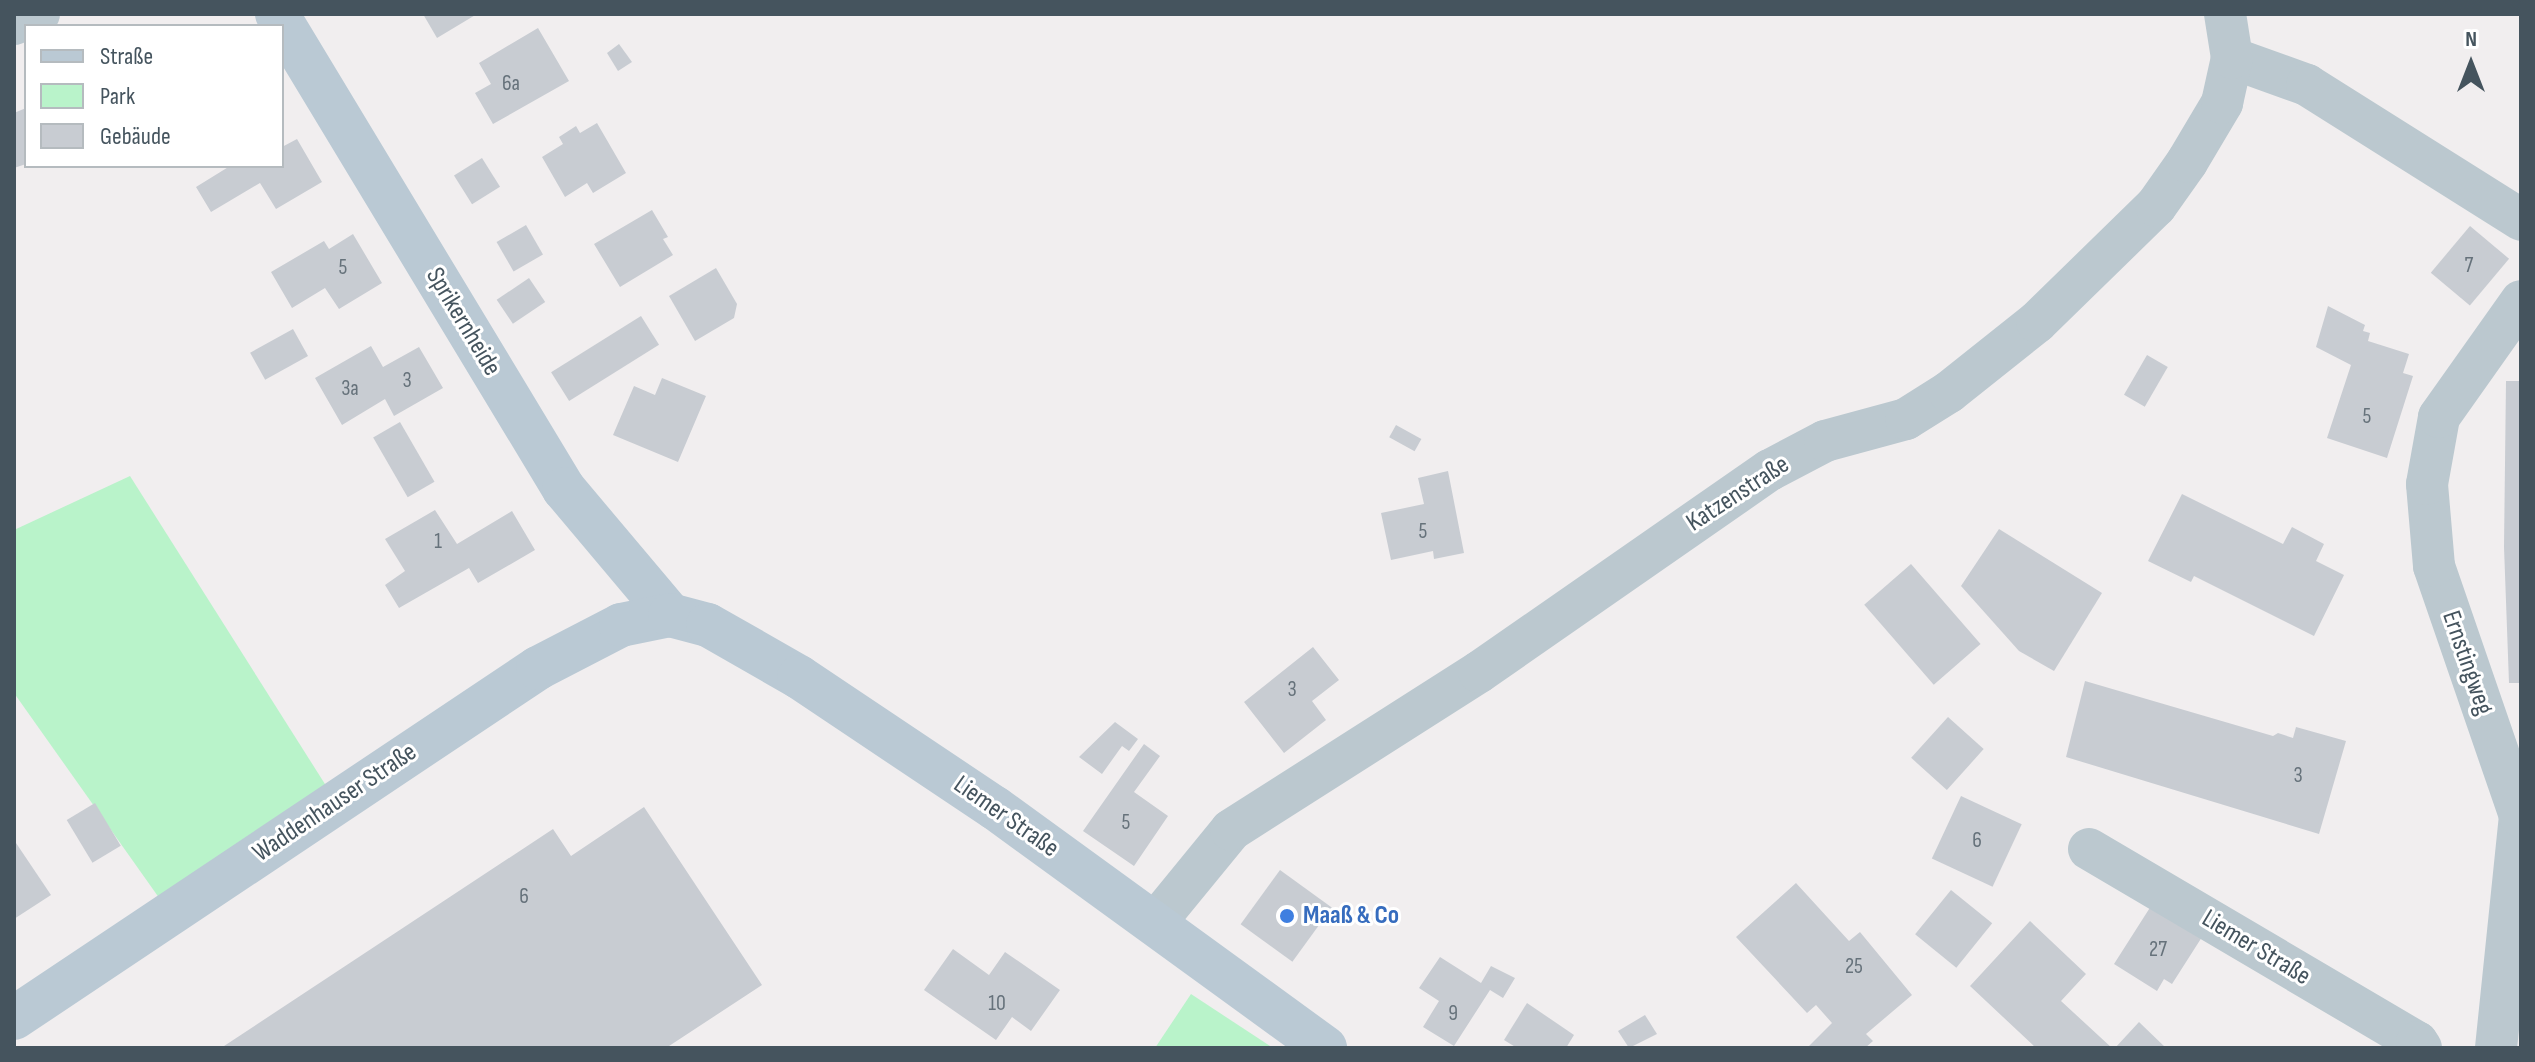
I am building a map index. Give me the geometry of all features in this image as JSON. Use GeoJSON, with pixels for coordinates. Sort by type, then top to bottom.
{"type":"FeatureCollection","features":[{"type":"Feature","properties":{"kind":"main road","name":"Sprikernheide"},"geometry":{"type":"LineString","coordinates":[[284,26],[564,489],[670,615]]}},
{"type":"Feature","properties":{"kind":"main road","name":"Liemer Straße"},"geometry":{"type":"LineString","coordinates":[[670,615],[708,625],[799,677],[995,808],[1325,1048]]}},
{"type":"Feature","properties":{"kind":"main road","name":"Waddenhauser Straße"},"geometry":{"type":"LineString","coordinates":[[14,1018],[538,668],[621,625],[670,615]]}},
{"type":"Feature","properties":{"kind":"street"},"geometry":{"type":"LineString","coordinates":[[14,24],[39,14]]}},
{"type":"Feature","properties":{"kind":"street","name":"Katzenstraße"},"geometry":{"type":"LineString","coordinates":[[1155,923],[1231,830],[1479,672],[1770,470],[1825,441],[1906,419],[1949,392],[2037,322],[2156,206],[2222,103],[2232,58],[2225,14]]}},
{"type":"Feature","properties":{"kind":"street"},"geometry":{"type":"LineString","coordinates":[[2232,58],[2307,85],[2521,220]]}},
{"type":"Feature","properties":{"kind":"street","name":"Ernstingweg"},"geometry":{"type":"LineString","coordinates":[[2496,1048],[2520,816],[2434,566],[2427,484],[2439,417],[2521,301]]}},
{"type":"Feature","properties":{"kind":"street","name":"Liemer Straße"},"geometry":{"type":"LineString","coordinates":[[2089,849],[2421,1048]]}},
{"type":"Feature","properties":{"kind":"green space"},"geometry":{"type":"Polygon","coordinates":[[[130,476],[330,792],[162,902],[14,693],[14,530],[130,476]]]}},
{"type":"Feature","properties":{"kind":"green space"},"geometry":{"type":"Polygon","coordinates":[[[1191,994],[1273,1048],[1155,1048],[1191,994]]]}},
{"type":"Feature","properties":{"kind":"building"},"geometry":{"type":"Polygon","coordinates":[[[423,14],[477,14],[437,38],[423,14]]]}},
{"type":"Feature","properties":{"kind":"building"},"geometry":{"type":"Polygon","coordinates":[[[538,28],[569,81],[493,124],[475,93],[491,84],[479,63],[538,28]]]}},
{"type":"Feature","properties":{"kind":"building"},"geometry":{"type":"Polygon","coordinates":[[[619,44],[632,62],[618,71],[607,53],[619,44]]]}},
{"type":"Feature","properties":{"kind":"building"},"geometry":{"type":"Polygon","coordinates":[[[24,109],[24,165],[14,168],[14,113],[24,109]]]}},
{"type":"Feature","properties":{"kind":"building"},"geometry":{"type":"Polygon","coordinates":[[[597,123],[626,173],[593,193],[587,183],[565,197],[542,157],[563,144],[559,137],[576,126],[580,133],[597,123]]]}},
{"type":"Feature","properties":{"kind":"building"},"geometry":{"type":"Polygon","coordinates":[[[297,139],[322,182],[276,209],[260,183],[211,212],[196,187],[227,168],[284,168],[284,146],[297,139]]]}},
{"type":"Feature","properties":{"kind":"building"},"geometry":{"type":"Polygon","coordinates":[[[482,158],[500,187],[472,204],[454,175],[482,158]]]}},
{"type":"Feature","properties":{"kind":"building"},"geometry":{"type":"Polygon","coordinates":[[[652,210],[668,237],[663,239],[673,255],[620,287],[594,244],[652,210]]]}},
{"type":"Feature","properties":{"kind":"building"},"geometry":{"type":"Polygon","coordinates":[[[526,225],[543,254],[514,271],[497,242],[526,225]]]}},
{"type":"Feature","properties":{"kind":"building"},"geometry":{"type":"Polygon","coordinates":[[[2470,226],[2509,259],[2470,306],[2431,273],[2470,226]]]}},
{"type":"Feature","properties":{"kind":"building"},"geometry":{"type":"Polygon","coordinates":[[[353,234],[382,283],[339,309],[325,288],[292,308],[271,272],[324,241],[329,249],[353,234]]]}},
{"type":"Feature","properties":{"kind":"building"},"geometry":{"type":"Polygon","coordinates":[[[716,268],[737,304],[734,318],[695,341],[669,296],[716,268]]]}},
{"type":"Feature","properties":{"kind":"building"},"geometry":{"type":"Polygon","coordinates":[[[529,278],[545,302],[513,324],[497,300],[529,278]]]}},
{"type":"Feature","properties":{"kind":"building"},"geometry":{"type":"Polygon","coordinates":[[[2328,306],[2365,325],[2363,331],[2370,333],[2368,341],[2409,354],[2403,373],[2413,376],[2387,458],[2327,438],[2351,365],[2316,347],[2328,306]]]}},
{"type":"Feature","properties":{"kind":"building"},"geometry":{"type":"Polygon","coordinates":[[[641,316],[659,345],[569,401],[551,372],[641,316]]]}},
{"type":"Feature","properties":{"kind":"building"},"geometry":{"type":"Polygon","coordinates":[[[293,329],[308,356],[265,380],[250,353],[293,329]]]}},
{"type":"Feature","properties":{"kind":"building"},"geometry":{"type":"Polygon","coordinates":[[[371,346],[383,367],[419,347],[443,388],[394,416],[385,399],[342,425],[315,378],[371,346]]]}},
{"type":"Feature","properties":{"kind":"building"},"geometry":{"type":"Polygon","coordinates":[[[2147,355],[2168,367],[2145,407],[2124,395],[2147,355]]]}},
{"type":"Feature","properties":{"kind":"building"},"geometry":{"type":"Polygon","coordinates":[[[662,378],[706,396],[678,462],[613,435],[634,386],[655,395],[662,378]]]}},
{"type":"Feature","properties":{"kind":"building"},"geometry":{"type":"Polygon","coordinates":[[[2506,381],[2521,381],[2521,683],[2509,683],[2504,547],[2506,381]]]}},
{"type":"Feature","properties":{"kind":"building"},"geometry":{"type":"Polygon","coordinates":[[[400,422],[435,482],[408,497],[373,438],[400,422]]]}},
{"type":"Feature","properties":{"kind":"building"},"geometry":{"type":"Polygon","coordinates":[[[1396,425],[1421,439],[1415,451],[1389,437],[1396,425]]]}},
{"type":"Feature","properties":{"kind":"building"},"geometry":{"type":"Polygon","coordinates":[[[1448,471],[1464,553],[1434,559],[1433,551],[1391,560],[1381,513],[1424,504],[1418,478],[1448,471]]]}},
{"type":"Feature","properties":{"kind":"building"},"geometry":{"type":"Polygon","coordinates":[[[2182,494],[2283,544],[2292,527],[2324,544],[2316,561],[2344,575],[2314,636],[2194,576],[2191,582],[2148,561],[2182,494]]]}},
{"type":"Feature","properties":{"kind":"building"},"geometry":{"type":"Polygon","coordinates":[[[435,510],[457,544],[512,511],[535,550],[478,583],[469,568],[399,608],[385,585],[405,571],[385,539],[435,510]]]}},
{"type":"Feature","properties":{"kind":"building"},"geometry":{"type":"Polygon","coordinates":[[[1999,529],[2102,593],[2054,671],[2019,651],[1961,586],[1999,529]]]}},
{"type":"Feature","properties":{"kind":"building"},"geometry":{"type":"Polygon","coordinates":[[[1911,564],[1981,644],[1934,685],[1864,605],[1911,564]]]}},
{"type":"Feature","properties":{"kind":"building"},"geometry":{"type":"Polygon","coordinates":[[[1313,647],[1339,680],[1312,701],[1326,720],[1284,753],[1244,702],[1313,647]]]}},
{"type":"Feature","properties":{"kind":"building"},"geometry":{"type":"Polygon","coordinates":[[[2085,681],[2273,736],[2278,733],[2293,738],[2296,727],[2346,741],[2319,834],[2066,757],[2085,681]]]}},
{"type":"Feature","properties":{"kind":"building"},"geometry":{"type":"Polygon","coordinates":[[[1948,717],[1984,749],[1947,790],[1911,758],[1948,717]]]}},
{"type":"Feature","properties":{"kind":"building"},"geometry":{"type":"Polygon","coordinates":[[[1115,722],[1138,739],[1129,751],[1122,746],[1102,774],[1079,757],[1115,722]]]}},
{"type":"Feature","properties":{"kind":"building"},"geometry":{"type":"Polygon","coordinates":[[[1144,744],[1160,756],[1134,792],[1168,816],[1134,866],[1083,831],[1144,744]]]}},
{"type":"Feature","properties":{"kind":"building"},"geometry":{"type":"Polygon","coordinates":[[[1961,796],[2022,824],[1993,887],[1932,859],[1961,796]]]}},
{"type":"Feature","properties":{"kind":"building"},"geometry":{"type":"Polygon","coordinates":[[[95,803],[121,846],[92,863],[67,820],[95,803]]]}},
{"type":"Feature","properties":{"kind":"building"},"geometry":{"type":"Polygon","coordinates":[[[644,807],[762,985],[666,1048],[221,1048],[553,829],[571,856],[644,807]]]}},
{"type":"Feature","properties":{"kind":"building"},"geometry":{"type":"Polygon","coordinates":[[[14,840],[51,895],[14,919],[14,840]]]}},
{"type":"Feature","properties":{"kind":"building","name":"Maaß & Co"},"geometry":{"type":"Polygon","coordinates":[[[1280,870],[1332,908],[1292,962],[1241,924],[1280,870]]]}},
{"type":"Feature","properties":{"kind":"building"},"geometry":{"type":"Polygon","coordinates":[[[1796,883],[1849,941],[1860,932],[1912,995],[1866,1034],[1873,1041],[1865,1048],[1807,1048],[1832,1023],[1816,1005],[1807,1013],[1736,937],[1796,883]]]}},
{"type":"Feature","properties":{"kind":"building"},"geometry":{"type":"Polygon","coordinates":[[[1951,890],[1992,923],[1956,968],[1915,934],[1951,890]]]}},
{"type":"Feature","properties":{"kind":"building"},"geometry":{"type":"Polygon","coordinates":[[[2151,906],[2202,937],[2172,984],[2164,979],[2157,991],[2114,964],[2151,906]]]}},
{"type":"Feature","properties":{"kind":"building"},"geometry":{"type":"Polygon","coordinates":[[[2030,921],[2086,974],[2061,1001],[2112,1048],[2036,1048],[1970,986],[2030,921]]]}},
{"type":"Feature","properties":{"kind":"building"},"geometry":{"type":"Polygon","coordinates":[[[953,949],[989,975],[1005,952],[1060,990],[1031,1031],[1012,1017],[996,1040],[924,990],[953,949]]]}},
{"type":"Feature","properties":{"kind":"building"},"geometry":{"type":"Polygon","coordinates":[[[1440,957],[1481,983],[1491,966],[1515,978],[1503,998],[1490,990],[1454,1046],[1423,1027],[1439,1001],[1419,988],[1440,957]]]}},
{"type":"Feature","properties":{"kind":"building"},"geometry":{"type":"Polygon","coordinates":[[[1527,1003],[1574,1035],[1566,1048],[1517,1048],[1504,1040],[1527,1003]]]}},
{"type":"Feature","properties":{"kind":"building"},"geometry":{"type":"Polygon","coordinates":[[[1645,1015],[1657,1034],[1629,1048],[1618,1031],[1645,1015]]]}},
{"type":"Feature","properties":{"kind":"building"},"geometry":{"type":"Polygon","coordinates":[[[2139,1022],[2166,1048],[2115,1048],[2139,1022]]]}},
{"type":"Feature","properties":{"kind":"place","name":"Maaß & Co"},"geometry":{"type":"Point","coordinates":[1287,916]}}]}
